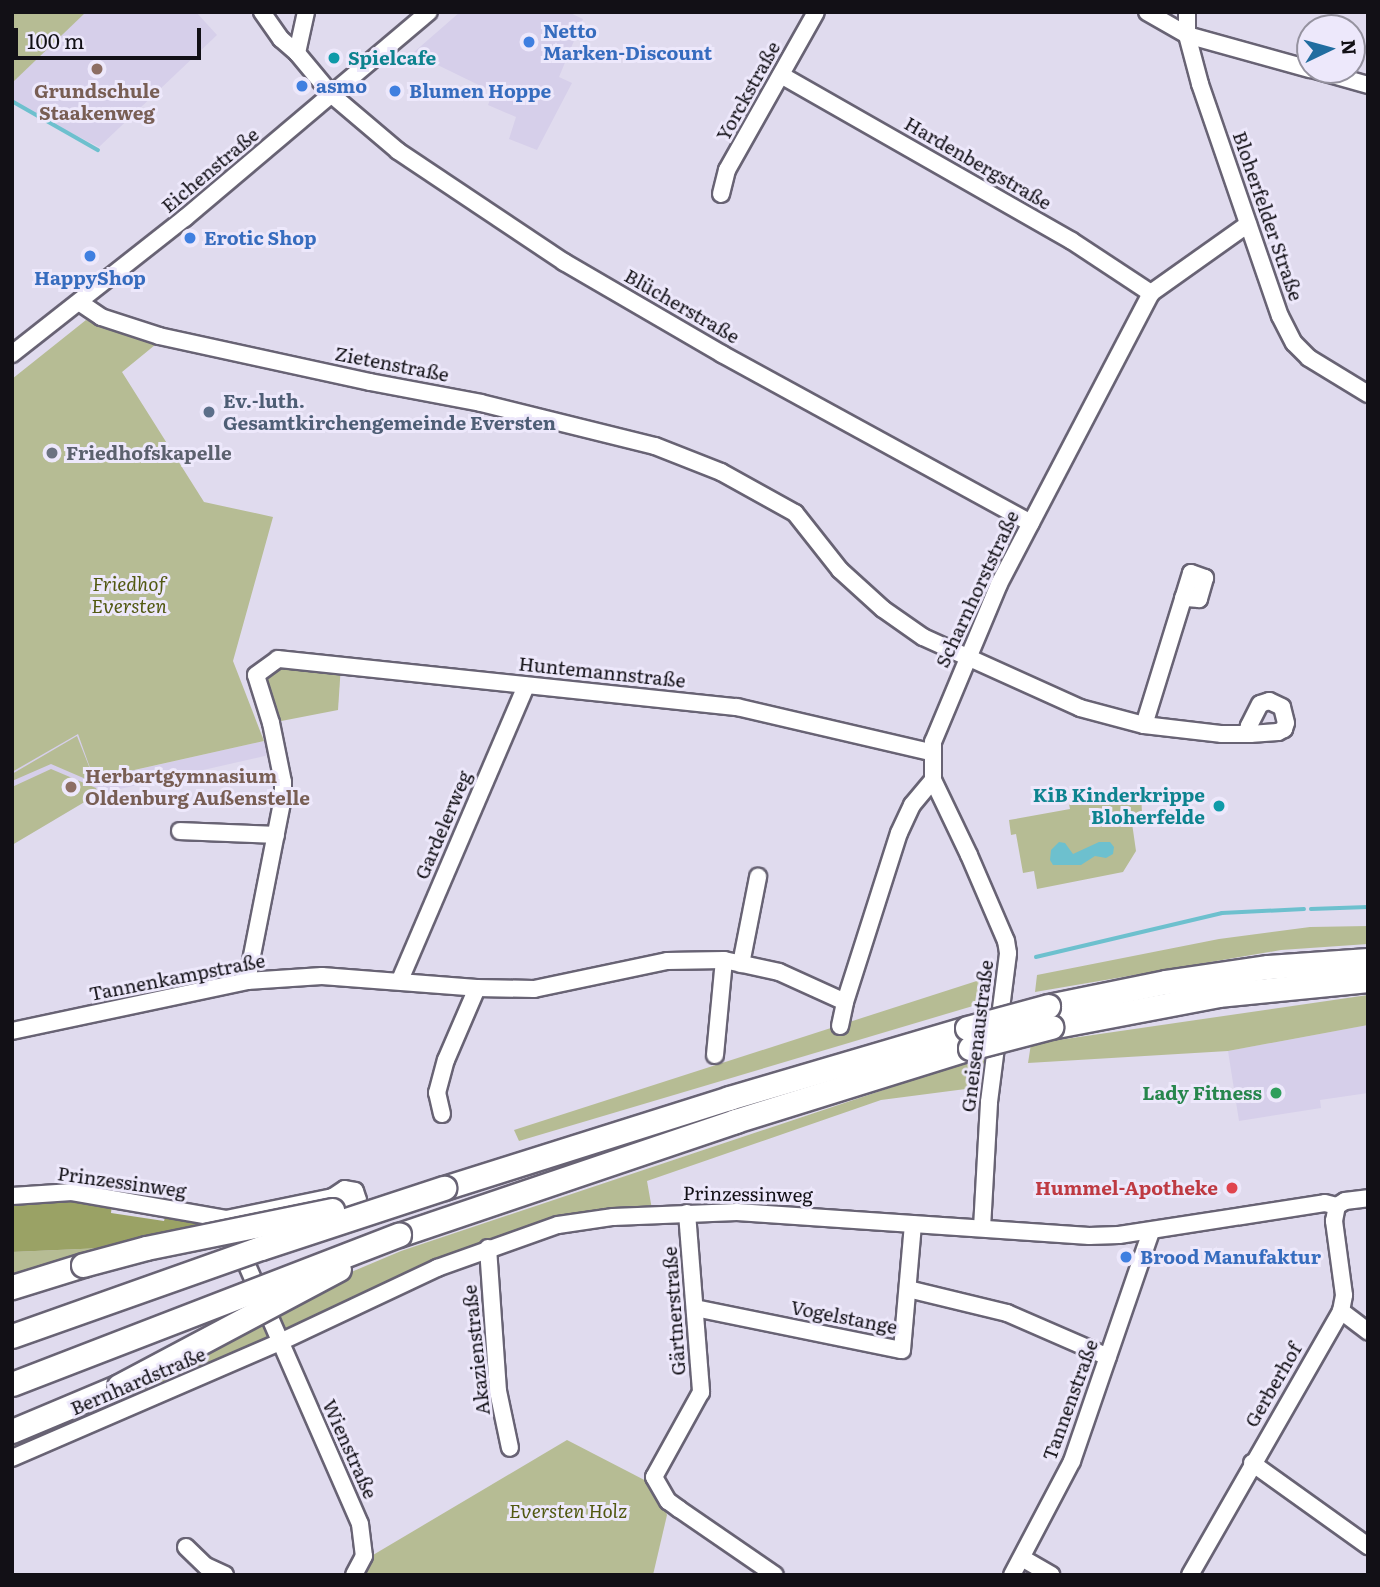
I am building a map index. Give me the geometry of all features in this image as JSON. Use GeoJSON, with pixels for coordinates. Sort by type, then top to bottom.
{"type":"FeatureCollection","features":[{"type":"Feature","properties":{"kind":"highway"},"geometry":{"type":"LineString","coordinates":[[12,1336],[261,1248],[517,1164],[1050,1017],[1166,982],[1256,969],[1368,960]]}},
{"type":"Feature","properties":{"kind":"highway"},"geometry":{"type":"LineString","coordinates":[[1050,1017],[1218,995],[1368,981]]}},
{"type":"Feature","properties":{"kind":"highway"},"geometry":{"type":"LineString","coordinates":[[12,1384],[399,1235],[523,1191],[848,1084],[968,1038]]}},
{"type":"Feature","properties":{"kind":"highway"},"geometry":{"type":"LineString","coordinates":[[12,1287],[83,1265],[386,1196],[444,1188]]}},
{"type":"Feature","properties":{"kind":"highway"},"geometry":{"type":"LineString","coordinates":[[12,1431],[119,1386],[285,1300],[399,1235]]}},
{"type":"Feature","properties":{"kind":"street","name":"Blücherstraße"},"geometry":{"type":"LineString","coordinates":[[262,12],[281,39],[332,94],[398,151],[564,262],[722,354],[1031,523]]}},
{"type":"Feature","properties":{"kind":"street"},"geometry":{"type":"LineString","coordinates":[[296,53],[306,12]]}},
{"type":"Feature","properties":{"kind":"street","name":"Eichenstraße"},"geometry":{"type":"LineString","coordinates":[[12,354],[177,225],[429,12]]}},
{"type":"Feature","properties":{"kind":"street","name":"Yorckstraße"},"geometry":{"type":"LineString","coordinates":[[721,194],[727,170],[816,12]]}},
{"type":"Feature","properties":{"kind":"street"},"geometry":{"type":"LineString","coordinates":[[1147,12],[1188,35],[1296,65]]}},
{"type":"Feature","properties":{"kind":"street","name":"Bloherfelder Straße"},"geometry":{"type":"LineString","coordinates":[[1187,12],[1188,35],[1200,84],[1280,316],[1294,343],[1333,376],[1368,394]]}},
{"type":"Feature","properties":{"kind":"street","name":"Hardenbergstraße"},"geometry":{"type":"LineString","coordinates":[[781,75],[1072,241],[1151,293]]}},
{"type":"Feature","properties":{"kind":"street","name":"Scharnhorststraße"},"geometry":{"type":"LineString","coordinates":[[933,780],[931,752],[967,658],[1031,523],[1151,293],[1248,223]]}},
{"type":"Feature","properties":{"kind":"street","name":"Zietenstraße"},"geometry":{"type":"LineString","coordinates":[[79,302],[101,317],[159,336],[481,403],[677,454],[721,472],[795,513],[840,570],[883,609],[923,637],[1080,708],[1144,725],[1222,734],[1250,734]]}},
{"type":"Feature","properties":{"kind":"street"},"geometry":{"type":"LineString","coordinates":[[1144,725],[1184,598]]}},
{"type":"Feature","properties":{"kind":"street","name":"Huntemannstraße"},"geometry":{"type":"LineString","coordinates":[[276,835],[283,782],[271,723],[256,674],[278,659],[737,707],[931,752]]}},
{"type":"Feature","properties":{"kind":"street","name":"Gardelerweg"},"geometry":{"type":"LineString","coordinates":[[400,980],[526,686]]}},
{"type":"Feature","properties":{"kind":"street"},"geometry":{"type":"LineString","coordinates":[[840,1027],[845,1002],[899,833],[912,805],[933,780]]}},
{"type":"Feature","properties":{"kind":"street","name":"Gneisenaustraße"},"geometry":{"type":"LineString","coordinates":[[933,780],[975,867],[1006,941],[1008,953],[989,1102],[982,1228]]}},
{"type":"Feature","properties":{"kind":"street"},"geometry":{"type":"LineString","coordinates":[[180,831],[276,835],[247,981]]}},
{"type":"Feature","properties":{"kind":"street"},"geometry":{"type":"LineString","coordinates":[[741,964],[758,877]]}},
{"type":"Feature","properties":{"kind":"street"},"geometry":{"type":"LineString","coordinates":[[715,1055],[724,960]]}},
{"type":"Feature","properties":{"kind":"street","name":"Tannenkampstraße"},"geometry":{"type":"LineString","coordinates":[[12,1031],[247,981],[322,976],[477,988],[534,989],[659,961],[724,960],[779,972],[845,1002]]}},
{"type":"Feature","properties":{"kind":"street"},"geometry":{"type":"LineString","coordinates":[[442,1114],[437,1093],[446,1060],[477,988]]}},
{"type":"Feature","properties":{"kind":"street","name":"Prinzessinweg"},"geometry":{"type":"LineString","coordinates":[[12,1196],[72,1192],[226,1219],[333,1197]]}},
{"type":"Feature","properties":{"kind":"street","name":"Prinzessinweg"},"geometry":{"type":"LineString","coordinates":[[280,1342],[437,1268],[488,1248],[558,1225],[613,1217],[687,1213],[777,1213],[1089,1236],[1151,1232],[1266,1211],[1325,1203],[1338,1206],[1345,1201],[1368,1198]]}},
{"type":"Feature","properties":{"kind":"street","name":"Gerberhof"},"geometry":{"type":"LineString","coordinates":[[1190,1575],[1341,1311],[1344,1295],[1334,1221],[1338,1206]]}},
{"type":"Feature","properties":{"kind":"street","name":"Gärtnerstraße"},"geometry":{"type":"LineString","coordinates":[[687,1213],[701,1392],[654,1477],[668,1501],[775,1575]]}},
{"type":"Feature","properties":{"kind":"street"},"geometry":{"type":"LineString","coordinates":[[226,1219],[280,1342]]}},
{"type":"Feature","properties":{"kind":"street","name":"Vogelstange"},"geometry":{"type":"LineString","coordinates":[[695,1308],[902,1350],[913,1224]]}},
{"type":"Feature","properties":{"kind":"street","name":"Tannenstraße"},"geometry":{"type":"LineString","coordinates":[[1012,1575],[1072,1461],[1151,1232]]}},
{"type":"Feature","properties":{"kind":"street","name":"Akazienstraße"},"geometry":{"type":"LineString","coordinates":[[488,1248],[498,1391],[510,1448]]}},
{"type":"Feature","properties":{"kind":"street"},"geometry":{"type":"LineString","coordinates":[[908,1289],[1007,1313],[1108,1357]]}},
{"type":"Feature","properties":{"kind":"street"},"geometry":{"type":"LineString","coordinates":[[1341,1311],[1368,1331]]}},
{"type":"Feature","properties":{"kind":"street","name":"Bernhardstraße"},"geometry":{"type":"LineString","coordinates":[[12,1458],[280,1342]]}},
{"type":"Feature","properties":{"kind":"street","name":"Wienstraße"},"geometry":{"type":"LineString","coordinates":[[280,1342],[360,1524],[365,1546],[364,1556],[354,1575]]}},
{"type":"Feature","properties":{"kind":"street"},"geometry":{"type":"LineString","coordinates":[[1252,1464],[1368,1546]]}},
{"type":"Feature","properties":{"kind":"street"},"geometry":{"type":"LineString","coordinates":[[186,1547],[206,1566],[225,1575]]}},
{"type":"Feature","properties":{"kind":"street"},"geometry":{"type":"LineString","coordinates":[[1022,1558],[1052,1575]]}},
{"type":"Feature","properties":{"kind":"shaded area","name":"Grundschule Staakenweg"},"geometry":{"type":"Polygon","coordinates":[[[12,12],[196,12],[217,35],[99,147],[12,103],[12,12]]]}},
{"type":"Feature","properties":{"kind":"shaded area"},"geometry":{"type":"Polygon","coordinates":[[[460,12],[568,12],[583,19],[559,77],[572,83],[537,150],[509,139],[516,117],[488,105],[493,92],[413,53],[460,12]]]}},
{"type":"Feature","properties":{"kind":"shaded area","name":"Herbartgymnasium Oldenburg Außenstelle"},"geometry":{"type":"Polygon","coordinates":[[[78,733],[95,779],[264,741],[269,755],[98,794],[12,845],[12,772],[78,733]]]}},
{"type":"Feature","properties":{"kind":"shaded area"},"geometry":{"type":"Polygon","coordinates":[[[1368,1025],[1368,1093],[1320,1100],[1321,1108],[1239,1121],[1228,1051],[1368,1025]]]}},
{"type":"Feature","properties":{"kind":"green space"},"geometry":{"type":"Polygon","coordinates":[[[12,12],[86,12],[12,83],[12,12]]]}},
{"type":"Feature","properties":{"kind":"green space","name":"Friedhof Eversten"},"geometry":{"type":"Polygon","coordinates":[[[86,320],[155,345],[122,372],[204,502],[273,517],[233,661],[264,741],[94,779],[78,734],[12,772],[12,379],[86,320]]]}},
{"type":"Feature","properties":{"kind":"green space"},"geometry":{"type":"Polygon","coordinates":[[[341,665],[338,710],[271,723],[256,675],[267,666],[341,665]]]}},
{"type":"Feature","properties":{"kind":"green space"},"geometry":{"type":"Polygon","coordinates":[[[77,736],[95,783],[51,764],[12,781],[12,774],[77,736]]]}},
{"type":"Feature","properties":{"kind":"green space"},"geometry":{"type":"Polygon","coordinates":[[[51,769],[96,788],[98,794],[12,845],[12,787],[51,769]]]}},
{"type":"Feature","properties":{"kind":"green space"},"geometry":{"type":"Polygon","coordinates":[[[1141,790],[1142,814],[1131,816],[1136,851],[1123,872],[1037,889],[1034,871],[1023,873],[1016,834],[1011,835],[1009,820],[1070,809],[1069,804],[1141,790]]]}},
{"type":"Feature","properties":{"kind":"green space"},"geometry":{"type":"Polygon","coordinates":[[[1368,926],[1368,944],[1281,950],[1035,992],[1037,975],[1219,939],[1310,927],[1368,926]]]}},
{"type":"Feature","properties":{"kind":"green space"},"geometry":{"type":"Polygon","coordinates":[[[986,978],[983,1003],[519,1141],[514,1130],[986,978]]]}},
{"type":"Feature","properties":{"kind":"green space"},"geometry":{"type":"Polygon","coordinates":[[[1368,995],[1368,1025],[1228,1051],[1028,1063],[1031,1044],[1368,995]]]}},
{"type":"Feature","properties":{"kind":"green space"},"geometry":{"type":"Polygon","coordinates":[[[985,1056],[981,1087],[881,1100],[647,1181],[653,1215],[512,1239],[12,1458],[12,1431],[285,1300],[401,1251],[985,1056]]]}},
{"type":"Feature","properties":{"kind":"green space"},"geometry":{"type":"Polygon","coordinates":[[[56,1194],[112,1204],[111,1213],[164,1221],[166,1214],[204,1225],[103,1248],[12,1252],[12,1200],[56,1194]]]}},
{"type":"Feature","properties":{"kind":"green space"},"geometry":{"type":"Polygon","coordinates":[[[103,1248],[12,1277],[12,1252],[103,1248]]]}},
{"type":"Feature","properties":{"kind":"green space","name":"Eversten Holz"},"geometry":{"type":"Polygon","coordinates":[[[567,1440],[656,1486],[667,1515],[653,1575],[354,1575],[373,1555],[567,1440]]]}},
{"type":"Feature","properties":{"kind":"water"},"geometry":{"type":"Polygon","coordinates":[[[1059,842],[1065,843],[1073,854],[1099,842],[1110,842],[1114,847],[1113,854],[1106,858],[1095,856],[1081,865],[1053,865],[1050,860],[1051,850],[1059,842]]]}},
{"type":"Feature","properties":{"kind":"waterway"},"geometry":{"type":"LineString","coordinates":[[12,101],[98,150]]}},
{"type":"Feature","properties":{"kind":"waterway"},"geometry":{"type":"LineString","coordinates":[[1311,909],[1368,907]]}},
{"type":"Feature","properties":{"kind":"waterway"},"geometry":{"type":"LineString","coordinates":[[1036,957],[1222,913],[1304,909]]}},
{"type":"Feature","properties":{"kind":"place","name":"Netto Marken-Discount"},"geometry":{"type":"Point","coordinates":[529,42]}},
{"type":"Feature","properties":{"kind":"place","name":"Spielcafe"},"geometry":{"type":"Point","coordinates":[334,58]}},
{"type":"Feature","properties":{"kind":"place","name":"Grundschule Staakenweg"},"geometry":{"type":"Point","coordinates":[97,69]}},
{"type":"Feature","properties":{"kind":"place","name":"asmo"},"geometry":{"type":"Point","coordinates":[302,86]}},
{"type":"Feature","properties":{"kind":"place","name":"Blumen Hoppe"},"geometry":{"type":"Point","coordinates":[395,91]}},
{"type":"Feature","properties":{"kind":"place","name":"Erotic Shop"},"geometry":{"type":"Point","coordinates":[190,238]}},
{"type":"Feature","properties":{"kind":"place","name":"HappyShop"},"geometry":{"type":"Point","coordinates":[90,256]}},
{"type":"Feature","properties":{"kind":"place","name":"Ev.-luth. Gesamtkirchengemeinde Eversten"},"geometry":{"type":"Point","coordinates":[209,412]}},
{"type":"Feature","properties":{"kind":"place","name":"Friedhofskapelle"},"geometry":{"type":"Point","coordinates":[52,453]}},
{"type":"Feature","properties":{"kind":"place","name":"Herbartgymnasium Oldenburg Außenstelle"},"geometry":{"type":"Point","coordinates":[71,787]}},
{"type":"Feature","properties":{"kind":"place","name":"KiB Kinderkrippe Bloherfelde"},"geometry":{"type":"Point","coordinates":[1219,806]}},
{"type":"Feature","properties":{"kind":"place","name":"Lady Fitness"},"geometry":{"type":"Point","coordinates":[1276,1093]}},
{"type":"Feature","properties":{"kind":"place","name":"Hummel-Apotheke"},"geometry":{"type":"Point","coordinates":[1232,1188]}},
{"type":"Feature","properties":{"kind":"place","name":"Brood Manufaktur"},"geometry":{"type":"Point","coordinates":[1126,1257]}}]}
